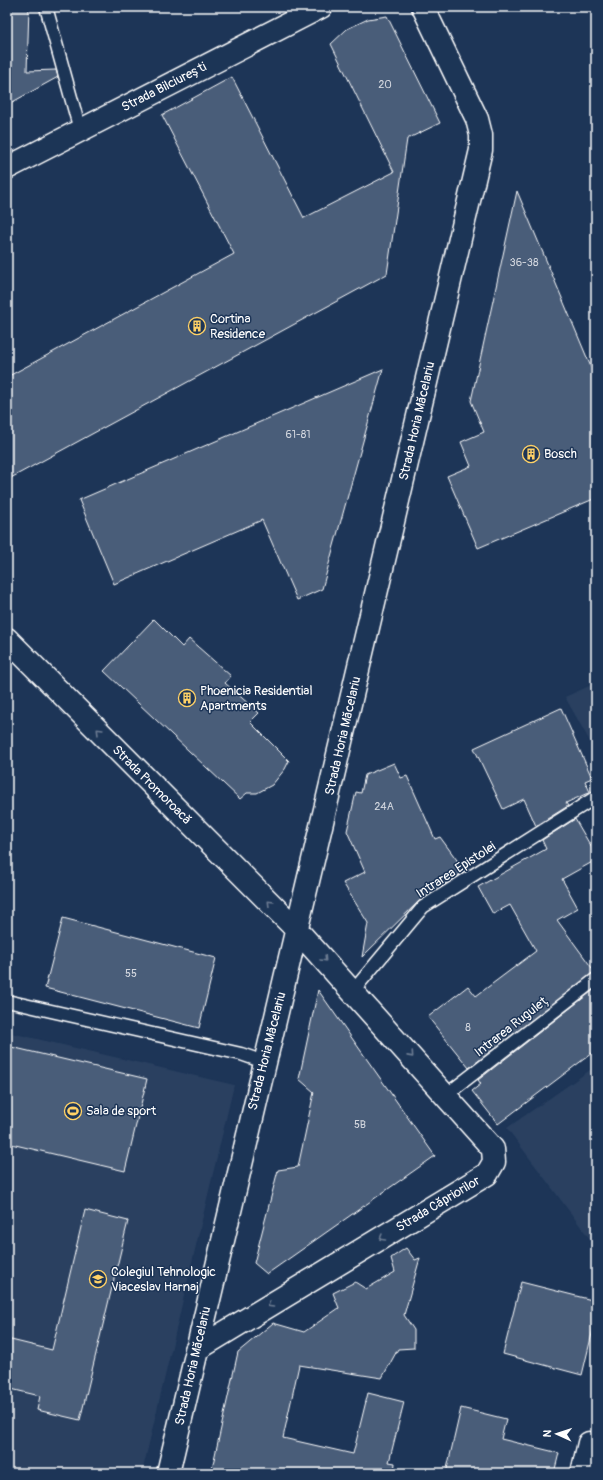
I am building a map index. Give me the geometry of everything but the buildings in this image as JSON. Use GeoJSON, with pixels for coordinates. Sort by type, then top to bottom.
{"type":"FeatureCollection","features":[{"type":"Feature","properties":{"kind":"street","name":"Strada Bilciurești"},"geometry":{"type":"LineString","coordinates":[[7,168],[321,7]]}},
{"type":"Feature","properties":{"kind":"street","name":"Strada Horia Măcelariu"},"geometry":{"type":"LineString","coordinates":[[168,1473],[264,1062],[297,930],[481,150],[481,135],[477,119],[423,7]]}},
{"type":"Feature","properties":{"kind":"street","name":"Strada Promoroacă"},"geometry":{"type":"LineString","coordinates":[[7,639],[297,930]]}},
{"type":"Feature","properties":{"kind":"street","name":"Strada Căpriorilor"},"geometry":{"type":"LineString","coordinates":[[196,1350],[487,1174],[494,1162],[493,1149],[297,930]]}},
{"type":"Feature","properties":{"kind":"street"},"geometry":{"type":"LineString","coordinates":[[582,1473],[589,1442]]}},
{"type":"Feature","properties":{"kind":"lane"},"geometry":{"type":"LineString","coordinates":[[46,7],[80,130]]}},
{"type":"Feature","properties":{"kind":"lane","name":"Intrarea Epistolei"},"geometry":{"type":"LineString","coordinates":[[353,991],[424,907],[596,797]]}},
{"type":"Feature","properties":{"kind":"lane","name":"Intrarea Ruguleț"},"geometry":{"type":"LineString","coordinates":[[446,1095],[596,978]]}},
{"type":"Feature","properties":{"kind":"lane"},"geometry":{"type":"LineString","coordinates":[[7,1001],[241,1054],[264,1062]]}},
{"type":"Feature","properties":{"kind":"shaded area"},"geometry":{"type":"Polygon","coordinates":[[[596,683],[596,752],[565,697],[596,683]]]}},
{"type":"Feature","properties":{"kind":"shaded area","name":"Colegiul Tehnologic Viaceslav Harnaj"},"geometry":{"type":"Polygon","coordinates":[[[7,1032],[234,1085],[142,1473],[7,1473],[7,1032]]]}},
{"type":"Feature","properties":{"kind":"shaded area"},"geometry":{"type":"Polygon","coordinates":[[[596,1066],[596,1247],[507,1128],[596,1066]]]}},
{"type":"Feature","properties":{"kind":"place","name":"Cortina Residence"},"geometry":{"type":"Point","coordinates":[197,326]}},
{"type":"Feature","properties":{"kind":"place","name":"Bosch"},"geometry":{"type":"Point","coordinates":[531,454]}},
{"type":"Feature","properties":{"kind":"place","name":"Phoenicia Residential Apartments"},"geometry":{"type":"Point","coordinates":[187,698]}},
{"type":"Feature","properties":{"kind":"place","name":"Sala de sport"},"geometry":{"type":"Point","coordinates":[73,1111]}},
{"type":"Feature","properties":{"kind":"place","name":"Colegiul Tehnologic Viaceslav Harnaj"},"geometry":{"type":"Point","coordinates":[98,1279]}}]}
